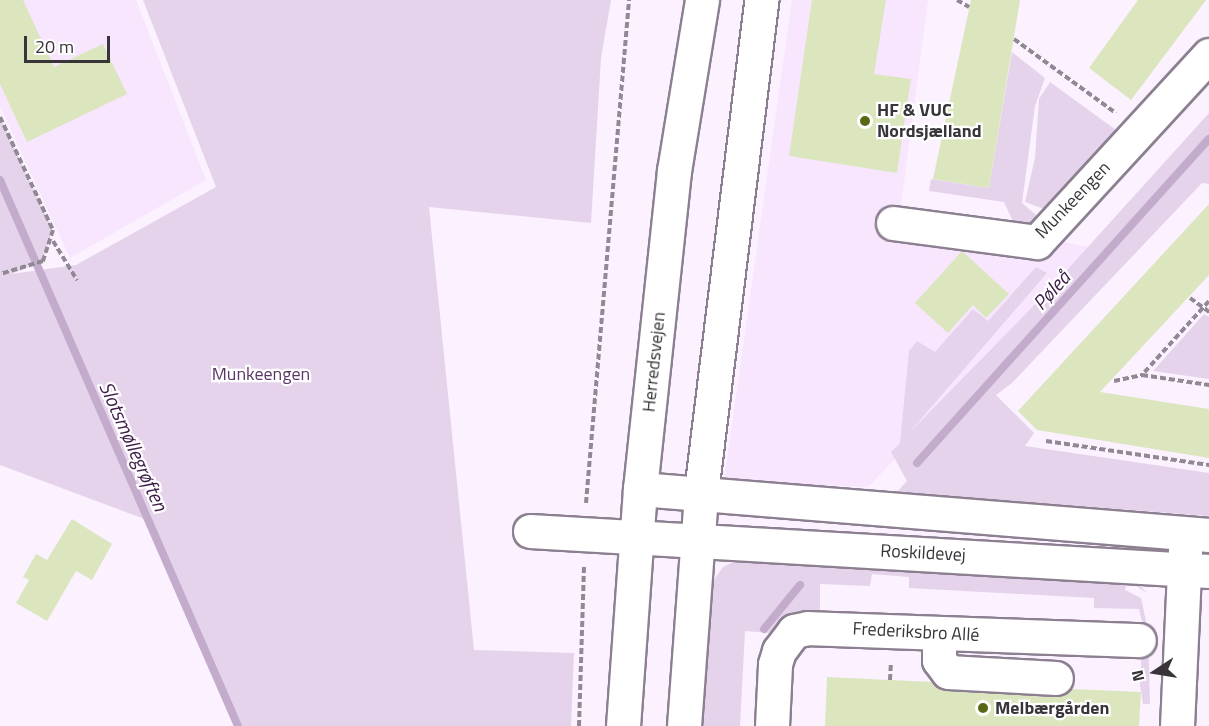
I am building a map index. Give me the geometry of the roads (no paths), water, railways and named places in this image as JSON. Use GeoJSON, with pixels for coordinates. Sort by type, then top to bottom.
{"type":"FeatureCollection","features":[{"type":"Feature","properties":{"kind":"street","name":"Herredsvejen"},"geometry":{"type":"LineString","coordinates":[[623,726],[640,489],[674,171],[702,0]]}},
{"type":"Feature","properties":{"kind":"street"},"geometry":{"type":"LineString","coordinates":[[684,726],[700,492],[761,0]]}},
{"type":"Feature","properties":{"kind":"street","name":"Munkeengen"},"geometry":{"type":"LineString","coordinates":[[893,223],[1037,242],[1209,55]]}},
{"type":"Feature","properties":{"kind":"street"},"geometry":{"type":"LineString","coordinates":[[640,489],[700,492],[1197,535],[1196,571],[1177,726]]}},
{"type":"Feature","properties":{"kind":"street","name":"Roskildevej"},"geometry":{"type":"LineString","coordinates":[[530,531],[1196,571]]}},
{"type":"Feature","properties":{"kind":"street","name":"Frederiksbro Allé"},"geometry":{"type":"LineString","coordinates":[[772,726],[775,664],[786,639],[794,631],[808,628],[1139,640]]}},
{"type":"Feature","properties":{"kind":"street"},"geometry":{"type":"LineString","coordinates":[[939,634],[939,660],[948,672],[1056,678]]}},
{"type":"Feature","properties":{"kind":"waterway","name":"Pøleå"},"geometry":{"type":"LineString","coordinates":[[917,463],[1209,139]]}},
{"type":"Feature","properties":{"kind":"waterway","name":"Slotsmøllegrøften"},"geometry":{"type":"LineString","coordinates":[[0,180],[238,726]]}},
{"type":"Feature","properties":{"kind":"waterway","name":"Pøleå"},"geometry":{"type":"LineString","coordinates":[[764,629],[800,585]]}},
{"type":"Feature","properties":{"kind":"place","name":"HF & VUC Nordsjælland"},"geometry":{"type":"Point","coordinates":[865,121]}},
{"type":"Feature","properties":{"kind":"place","name":"Melbærgården"},"geometry":{"type":"Point","coordinates":[983,708]}}]}
